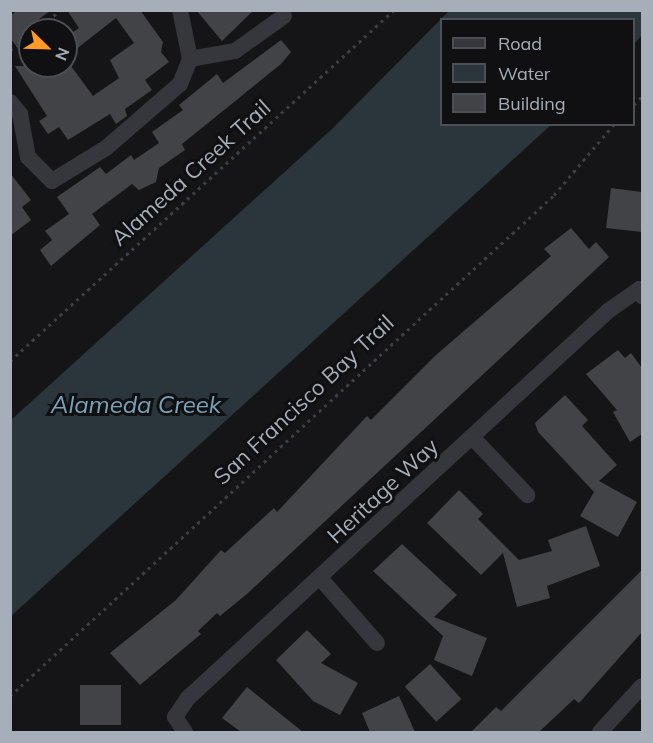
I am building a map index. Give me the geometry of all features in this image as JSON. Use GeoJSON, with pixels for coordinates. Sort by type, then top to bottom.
{"type":"FeatureCollection","features":[{"type":"Feature","properties":{"kind":"street"},"geometry":{"type":"LineString","coordinates":[[10,102],[20,114],[28,157],[52,181],[159,108],[180,84],[190,59],[180,10]]}},
{"type":"Feature","properties":{"kind":"street"},"geometry":{"type":"LineString","coordinates":[[190,59],[235,51],[284,16]]}},
{"type":"Feature","properties":{"kind":"street","name":"Heritage Way"},"geometry":{"type":"LineString","coordinates":[[185,732],[175,717],[188,698],[321,579],[608,311],[640,292]]}},
{"type":"Feature","properties":{"kind":"street"},"geometry":{"type":"LineString","coordinates":[[473,438],[527,495]]}},
{"type":"Feature","properties":{"kind":"street"},"geometry":{"type":"LineString","coordinates":[[321,579],[377,643]]}},
{"type":"Feature","properties":{"kind":"street"},"geometry":{"type":"LineString","coordinates":[[600,732],[642,686]]}},
{"type":"Feature","properties":{"kind":"path","name":"Alameda Creek Trail"},"geometry":{"type":"LineString","coordinates":[[10,361],[394,10]]}},
{"type":"Feature","properties":{"kind":"path","name":"San Francisco Bay Trail"},"geometry":{"type":"LineString","coordinates":[[10,696],[554,195],[613,126]]}},
{"type":"Feature","properties":{"kind":"water","name":"Alameda Creek"},"geometry":{"type":"Polygon","coordinates":[[[449,11],[642,11],[642,35],[635,43],[635,18],[442,18],[449,11]]]}},
{"type":"Feature","properties":{"kind":"water","name":"Alameda Creek"},"geometry":{"type":"Polygon","coordinates":[[[440,20],[440,126],[550,126],[11,616],[11,420],[333,128],[440,20]]]}},
{"type":"Feature","properties":{"kind":"building"},"geometry":{"type":"Polygon","coordinates":[[[18,10],[51,10],[41,18],[18,18],[18,48],[10,38],[10,16],[18,10]]]}},
{"type":"Feature","properties":{"kind":"building"},"geometry":{"type":"Polygon","coordinates":[[[67,10],[140,10],[163,42],[161,52],[169,62],[145,80],[152,90],[125,109],[127,116],[116,124],[110,114],[68,140],[59,127],[48,134],[39,121],[47,116],[23,78],[78,78],[78,76],[93,96],[119,78],[110,60],[134,43],[116,18],[78,48],[78,18],[72,18],[67,10]]]}},
{"type":"Feature","properties":{"kind":"building"},"geometry":{"type":"Polygon","coordinates":[[[196,10],[254,10],[222,41],[196,10]]]}},
{"type":"Feature","properties":{"kind":"building"},"geometry":{"type":"Polygon","coordinates":[[[281,40],[291,52],[281,64],[182,144],[185,150],[159,168],[156,182],[139,190],[132,184],[92,214],[100,225],[51,266],[40,250],[52,240],[45,231],[69,214],[57,197],[100,167],[106,174],[131,155],[134,160],[159,143],[152,132],[183,110],[179,105],[217,74],[223,83],[281,40]]]}},
{"type":"Feature","properties":{"kind":"building"},"geometry":{"type":"Polygon","coordinates":[[[10,173],[31,200],[22,207],[31,220],[10,236],[10,173]]]}},
{"type":"Feature","properties":{"kind":"building"},"geometry":{"type":"Polygon","coordinates":[[[611,188],[642,192],[642,232],[606,228],[611,188]]]}},
{"type":"Feature","properties":{"kind":"building"},"geometry":{"type":"Polygon","coordinates":[[[571,228],[589,249],[596,242],[609,257],[248,593],[220,616],[217,613],[198,631],[201,634],[140,685],[110,653],[176,600],[221,550],[225,553],[274,508],[277,512],[367,416],[371,420],[436,355],[551,256],[544,249],[571,228]]]}},
{"type":"Feature","properties":{"kind":"building"},"geometry":{"type":"Polygon","coordinates":[[[618,350],[625,358],[631,353],[642,368],[642,434],[630,442],[613,412],[617,410],[586,374],[618,350]]]}},
{"type":"Feature","properties":{"kind":"building"},"geometry":{"type":"Polygon","coordinates":[[[565,395],[588,420],[582,426],[617,465],[599,481],[637,502],[618,537],[580,516],[594,492],[538,432],[535,423],[565,395]]]}},
{"type":"Feature","properties":{"kind":"building"},"geometry":{"type":"Polygon","coordinates":[[[459,490],[483,514],[478,519],[519,560],[552,551],[548,540],[586,526],[600,566],[547,586],[550,598],[517,607],[503,553],[481,575],[427,523],[459,490]]]}},
{"type":"Feature","properties":{"kind":"building"},"geometry":{"type":"Polygon","coordinates":[[[402,544],[457,595],[434,617],[487,638],[472,676],[434,660],[443,636],[373,571],[402,544]]]}},
{"type":"Feature","properties":{"kind":"building"},"geometry":{"type":"Polygon","coordinates":[[[642,570],[642,632],[579,703],[574,699],[539,732],[471,732],[496,707],[501,711],[642,570]]]}},
{"type":"Feature","properties":{"kind":"building"},"geometry":{"type":"Polygon","coordinates":[[[307,630],[331,654],[321,663],[358,683],[340,715],[313,701],[276,660],[307,630]]]}},
{"type":"Feature","properties":{"kind":"building"},"geometry":{"type":"Polygon","coordinates":[[[430,664],[461,699],[436,722],[405,687],[430,664]]]}},
{"type":"Feature","properties":{"kind":"building"},"geometry":{"type":"Polygon","coordinates":[[[80,685],[121,685],[121,725],[80,725],[80,685]]]}},
{"type":"Feature","properties":{"kind":"building"},"geometry":{"type":"Polygon","coordinates":[[[247,687],[303,732],[241,732],[222,718],[247,687]]]}},
{"type":"Feature","properties":{"kind":"building"},"geometry":{"type":"Polygon","coordinates":[[[399,696],[415,732],[370,732],[362,713],[399,696]]]}}]}
